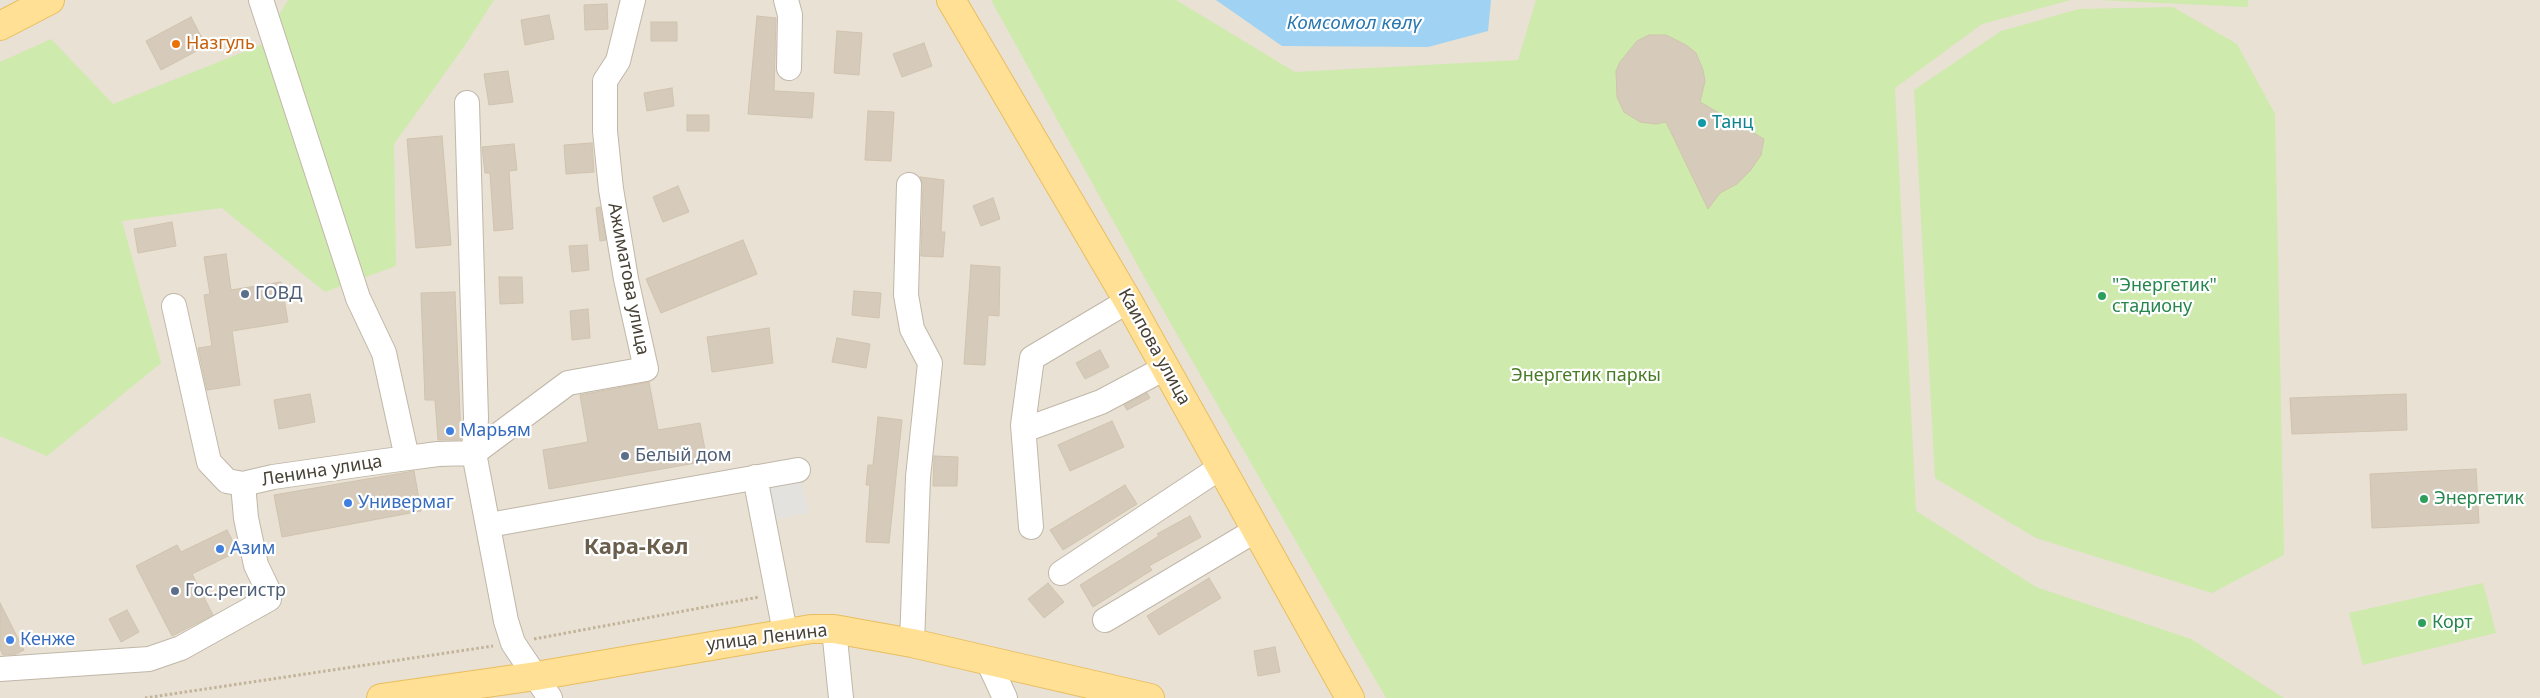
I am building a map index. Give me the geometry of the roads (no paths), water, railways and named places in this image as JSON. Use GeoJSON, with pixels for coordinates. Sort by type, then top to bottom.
{"type":"FeatureCollection","features":[{"type":"Feature","properties":{"kind":"main road"},"geometry":{"type":"LineString","coordinates":[[0,26],[50,0]]}},
{"type":"Feature","properties":{"kind":"main road","name":"Каипова улица"},"geometry":{"type":"LineString","coordinates":[[951,0],[1128,301],[1350,698]]}},
{"type":"Feature","properties":{"kind":"main road","name":"улица Ленина"},"geometry":{"type":"LineString","coordinates":[[381,698],[543,687],[785,632],[811,628],[834,629],[912,643],[1150,698]]}},
{"type":"Feature","properties":{"kind":"street"},"geometry":{"type":"LineString","coordinates":[[262,0],[358,298],[384,353],[407,458]]}},
{"type":"Feature","properties":{"kind":"street","name":"Ажиматова улица"},"geometry":{"type":"LineString","coordinates":[[474,453],[568,382],[646,368],[626,279],[611,189],[605,131],[605,81],[618,61],[633,0]]}},
{"type":"Feature","properties":{"kind":"street"},"geometry":{"type":"LineString","coordinates":[[786,0],[790,15],[789,68]]}},
{"type":"Feature","properties":{"kind":"street"},"geometry":{"type":"LineString","coordinates":[[467,103],[476,418],[474,453],[506,621],[513,643],[543,687]]}},
{"type":"Feature","properties":{"kind":"street"},"geometry":{"type":"LineString","coordinates":[[908,185],[906,295],[912,329],[930,362],[918,477],[912,643]]}},
{"type":"Feature","properties":{"kind":"street"},"geometry":{"type":"LineString","coordinates":[[1031,527],[1024,430],[1032,358],[1128,301]]}},
{"type":"Feature","properties":{"kind":"street"},"geometry":{"type":"LineString","coordinates":[[174,306],[209,462],[227,481],[243,484]]}},
{"type":"Feature","properties":{"kind":"street"},"geometry":{"type":"LineString","coordinates":[[1024,430],[1101,402],[1165,368]]}},
{"type":"Feature","properties":{"kind":"street","name":"Ленина улица"},"geometry":{"type":"LineString","coordinates":[[0,669],[149,659],[181,648],[269,599],[267,588],[256,565],[246,518],[243,484],[273,477],[407,458],[474,453]]}},
{"type":"Feature","properties":{"kind":"street"},"geometry":{"type":"LineString","coordinates":[[1062,573],[1220,467]]}},
{"type":"Feature","properties":{"kind":"street"},"geometry":{"type":"LineString","coordinates":[[489,525],[798,470]]}},
{"type":"Feature","properties":{"kind":"street"},"geometry":{"type":"LineString","coordinates":[[755,478],[785,632]]}},
{"type":"Feature","properties":{"kind":"street"},"geometry":{"type":"LineString","coordinates":[[1105,620],[1256,530]]}},
{"type":"Feature","properties":{"kind":"street"},"geometry":{"type":"LineString","coordinates":[[834,629],[841,698]]}},
{"type":"Feature","properties":{"kind":"street"},"geometry":{"type":"LineString","coordinates":[[988,661],[1005,698]]}},
{"type":"Feature","properties":{"kind":"water","name":"Комсомол көлү"},"geometry":{"type":"Polygon","coordinates":[[[1216,0],[1491,0],[1488,31],[1428,47],[1282,46],[1216,0]]]}},
{"type":"Feature","properties":{"kind":"place","name":"Назгуль"},"geometry":{"type":"Point","coordinates":[176,44]}},
{"type":"Feature","properties":{"kind":"place","name":"Танц"},"geometry":{"type":"Point","coordinates":[1702,123]}},
{"type":"Feature","properties":{"kind":"place","name":"ГОВД"},"geometry":{"type":"Point","coordinates":[245,294]}},
{"type":"Feature","properties":{"kind":"place","name":"\"Энергетик\" стадиону"},"geometry":{"type":"Point","coordinates":[2102,296]}},
{"type":"Feature","properties":{"kind":"place","name":"Марьям"},"geometry":{"type":"Point","coordinates":[450,431]}},
{"type":"Feature","properties":{"kind":"place","name":"Белый дом"},"geometry":{"type":"Point","coordinates":[625,456]}},
{"type":"Feature","properties":{"kind":"place","name":"Энергетик"},"geometry":{"type":"Point","coordinates":[2424,499]}},
{"type":"Feature","properties":{"kind":"place","name":"Универмаг"},"geometry":{"type":"Point","coordinates":[348,503]}},
{"type":"Feature","properties":{"kind":"place","name":"Азим"},"geometry":{"type":"Point","coordinates":[220,549]}},
{"type":"Feature","properties":{"kind":"place","name":"Гос.регистр"},"geometry":{"type":"Point","coordinates":[175,591]}},
{"type":"Feature","properties":{"kind":"place","name":"Корт"},"geometry":{"type":"Point","coordinates":[2422,623]}},
{"type":"Feature","properties":{"kind":"place","name":"Кенже"},"geometry":{"type":"Point","coordinates":[10,640]}},
{"type":"Feature","properties":{"kind":"district","name":"Кара-Көл"},"geometry":{"type":"Point","coordinates":[636,548]}},
{"type":"Feature","properties":{"kind":"park label","name":"Энергетик паркы"},"geometry":{"type":"Point","coordinates":[1586,376]}}]}
